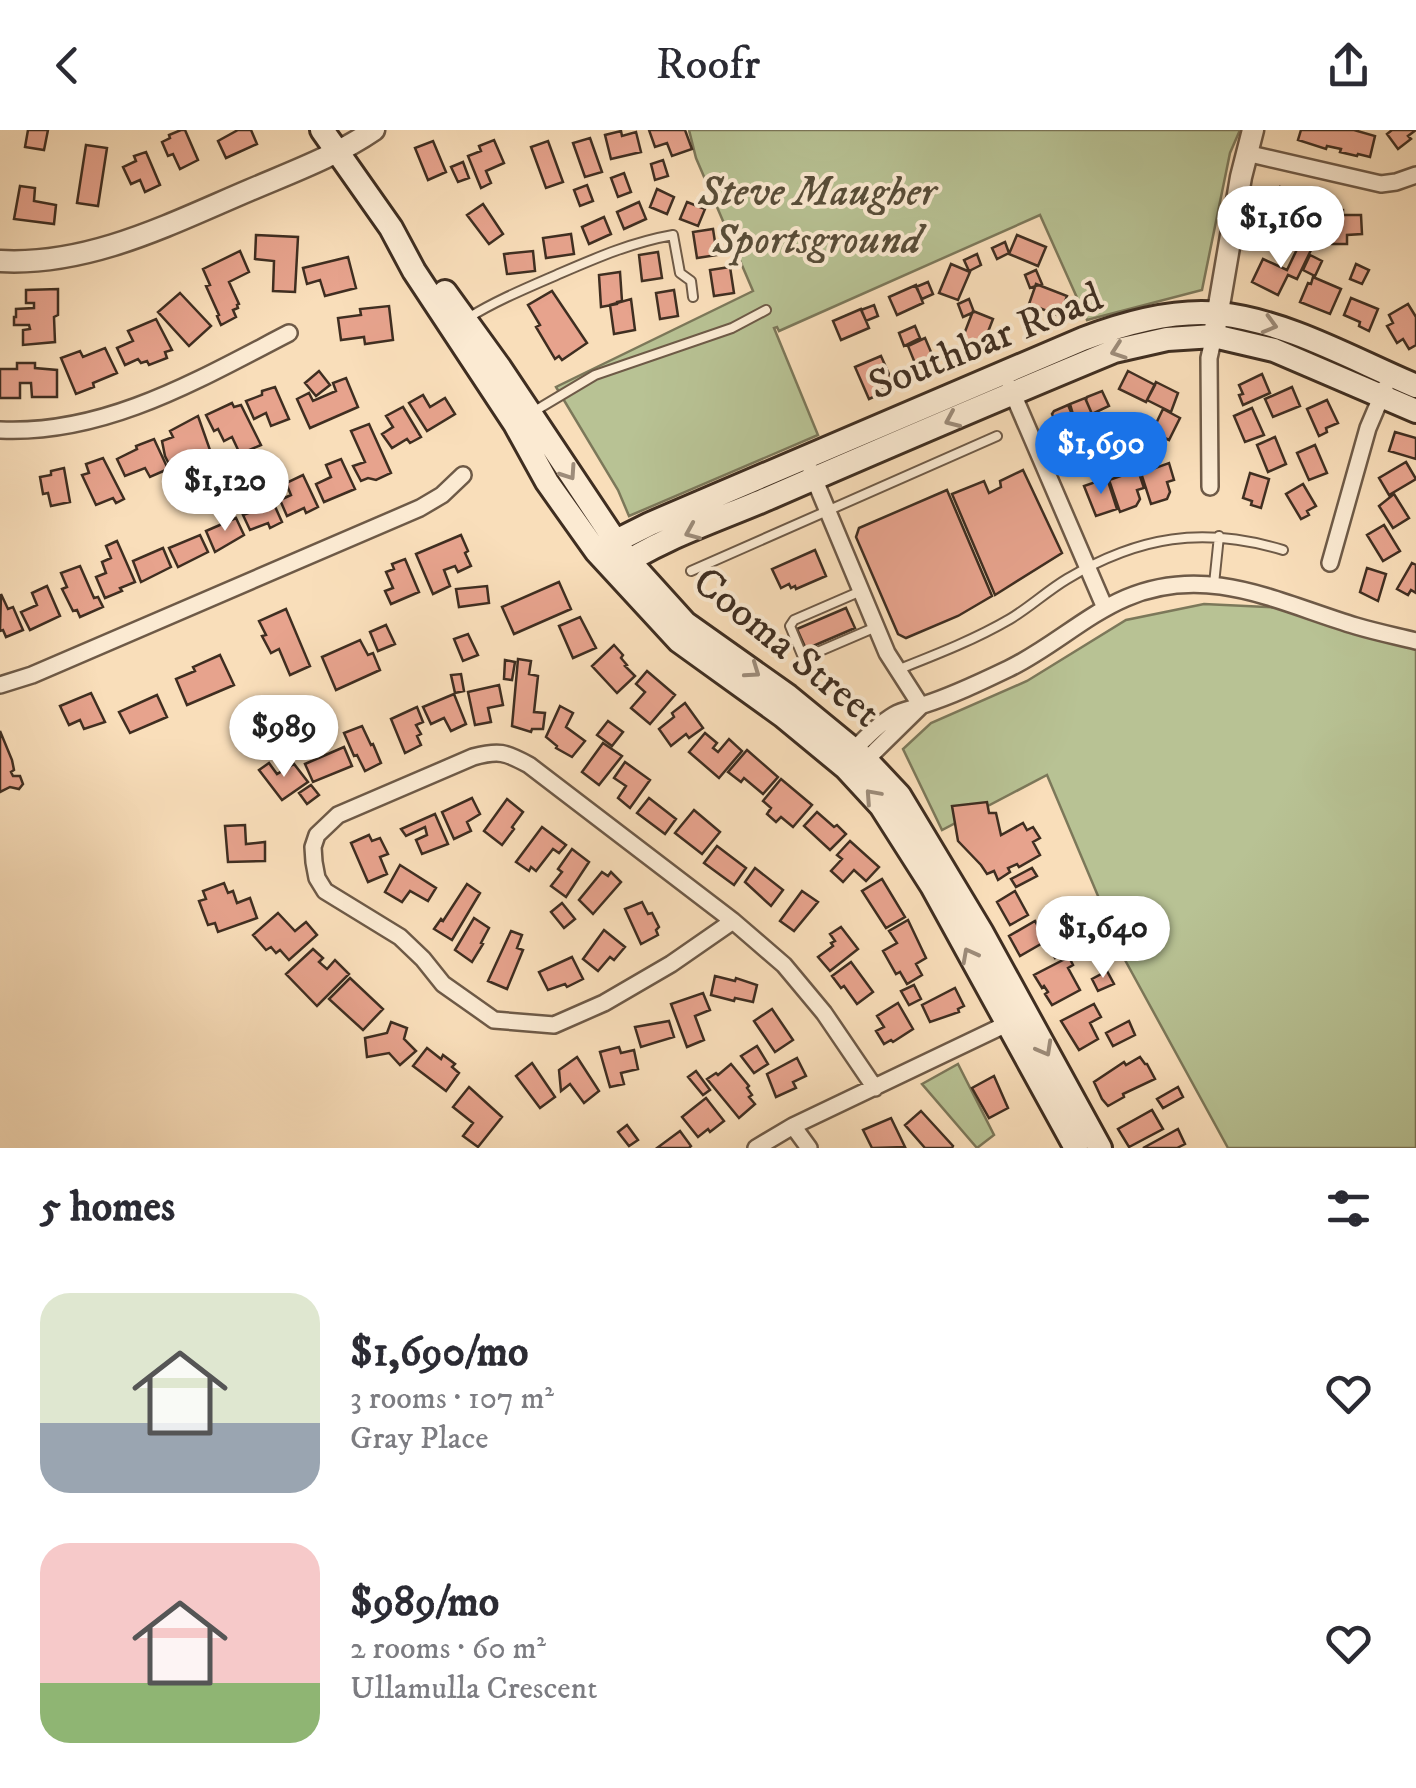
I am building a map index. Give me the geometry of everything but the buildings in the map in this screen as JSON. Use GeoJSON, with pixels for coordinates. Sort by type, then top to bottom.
{"type":"FeatureCollection","features":[{"type":"Feature","properties":{"kind":"main road","name":"Cooma Street"},"geometry":{"type":"LineString","coordinates":[[322,130],[391,228],[424,265],[522,419],[547,482],[613,556],[679,641],[783,716],[855,759],[898,796],[982,933],[1016,1020],[1076,1148]]}},
{"type":"Feature","properties":{"kind":"main road","name":"Southbar Road"},"geometry":{"type":"LineString","coordinates":[[1215,325],[1416,411]]}},
{"type":"Feature","properties":{"kind":"main road","name":"Southbar Road"},"geometry":{"type":"LineString","coordinates":[[613,556],[650,524],[810,468],[1008,383],[1215,325],[1292,332],[1416,386]]}},
{"type":"Feature","properties":{"kind":"main road","name":"Cooma Street"},"geometry":{"type":"LineString","coordinates":[[1016,1020],[1100,1148]]}},
{"type":"Feature","properties":{"kind":"street"},"geometry":{"type":"LineString","coordinates":[[0,261],[54,260],[158,229],[338,152],[374,130]]}},
{"type":"Feature","properties":{"kind":"street"},"geometry":{"type":"LineString","coordinates":[[1210,488],[1209,358],[1253,130]]}},
{"type":"Feature","properties":{"kind":"street"},"geometry":{"type":"LineString","coordinates":[[1246,153],[1381,184],[1416,175]]}},
{"type":"Feature","properties":{"kind":"street"},"geometry":{"type":"LineString","coordinates":[[0,430],[31,431],[75,425],[165,396],[288,333]]}},
{"type":"Feature","properties":{"kind":"street"},"geometry":{"type":"LineString","coordinates":[[1330,563],[1368,428],[1391,375]]}},
{"type":"Feature","properties":{"kind":"street"},"geometry":{"type":"LineString","coordinates":[[1008,383],[1105,608]]}},
{"type":"Feature","properties":{"kind":"street"},"geometry":{"type":"LineString","coordinates":[[810,468],[876,627],[897,670],[921,706]]}},
{"type":"Feature","properties":{"kind":"street"},"geometry":{"type":"LineString","coordinates":[[0,685],[32,675],[420,508],[442,495],[463,475]]}},
{"type":"Feature","properties":{"kind":"street"},"geometry":{"type":"LineString","coordinates":[[855,759],[921,706],[1017,665],[1105,608],[1159,588],[1214,584],[1274,597],[1357,626],[1416,641]]}},
{"type":"Feature","properties":{"kind":"street"},"geometry":{"type":"LineString","coordinates":[[733,921],[671,964],[604,1003],[554,1024],[494,1020],[443,984],[400,937],[326,891],[317,878],[313,847],[317,834],[338,815],[473,757],[504,752],[529,765],[733,921],[784,965],[824,1014],[875,1088]]}},
{"type":"Feature","properties":{"kind":"street"},"geometry":{"type":"LineString","coordinates":[[756,1148],[793,1126],[1016,1020]]}},
{"type":"Feature","properties":{"kind":"street"},"geometry":{"type":"LineString","coordinates":[[793,1126],[808,1148]]}},
{"type":"Feature","properties":{"kind":"lane"},"geometry":{"type":"LineString","coordinates":[[459,323],[506,296],[608,253],[673,235],[680,273],[691,281],[693,296]]}},
{"type":"Feature","properties":{"kind":"lane"},"geometry":{"type":"LineString","coordinates":[[522,419],[596,376],[732,328],[766,310]]}},
{"type":"Feature","properties":{"kind":"lane"},"geometry":{"type":"LineString","coordinates":[[691,571],[997,436]]}},
{"type":"Feature","properties":{"kind":"lane"},"geometry":{"type":"LineString","coordinates":[[1214,584],[1219,536]]}},
{"type":"Feature","properties":{"kind":"lane"},"geometry":{"type":"LineString","coordinates":[[897,670],[976,638],[1058,585],[1126,552],[1166,540],[1219,536],[1283,550]]}},
{"type":"Feature","properties":{"kind":"lane"},"geometry":{"type":"LineString","coordinates":[[861,591],[794,620],[790,626],[802,655],[876,627]]}},
{"type":"Feature","properties":{"kind":"green space","name":"Steve Maugher Sportsground"},"geometry":{"type":"Polygon","coordinates":[[[689,130],[1240,130],[1230,153],[1202,290],[1087,320],[1040,215],[779,331],[774,328],[818,435],[629,516],[618,490],[556,387],[753,291],[696,158],[689,130]]]}},
{"type":"Feature","properties":{"kind":"green space"},"geometry":{"type":"Polygon","coordinates":[[[1204,604],[1309,609],[1416,644],[1416,1148],[1228,1148],[1125,960],[1047,775],[942,830],[903,749],[931,723],[1027,681],[1126,620],[1204,604]]]}},
{"type":"Feature","properties":{"kind":"green space"},"geometry":{"type":"Polygon","coordinates":[[[958,1064],[994,1135],[977,1148],[922,1084],[958,1064]]]}}]}
